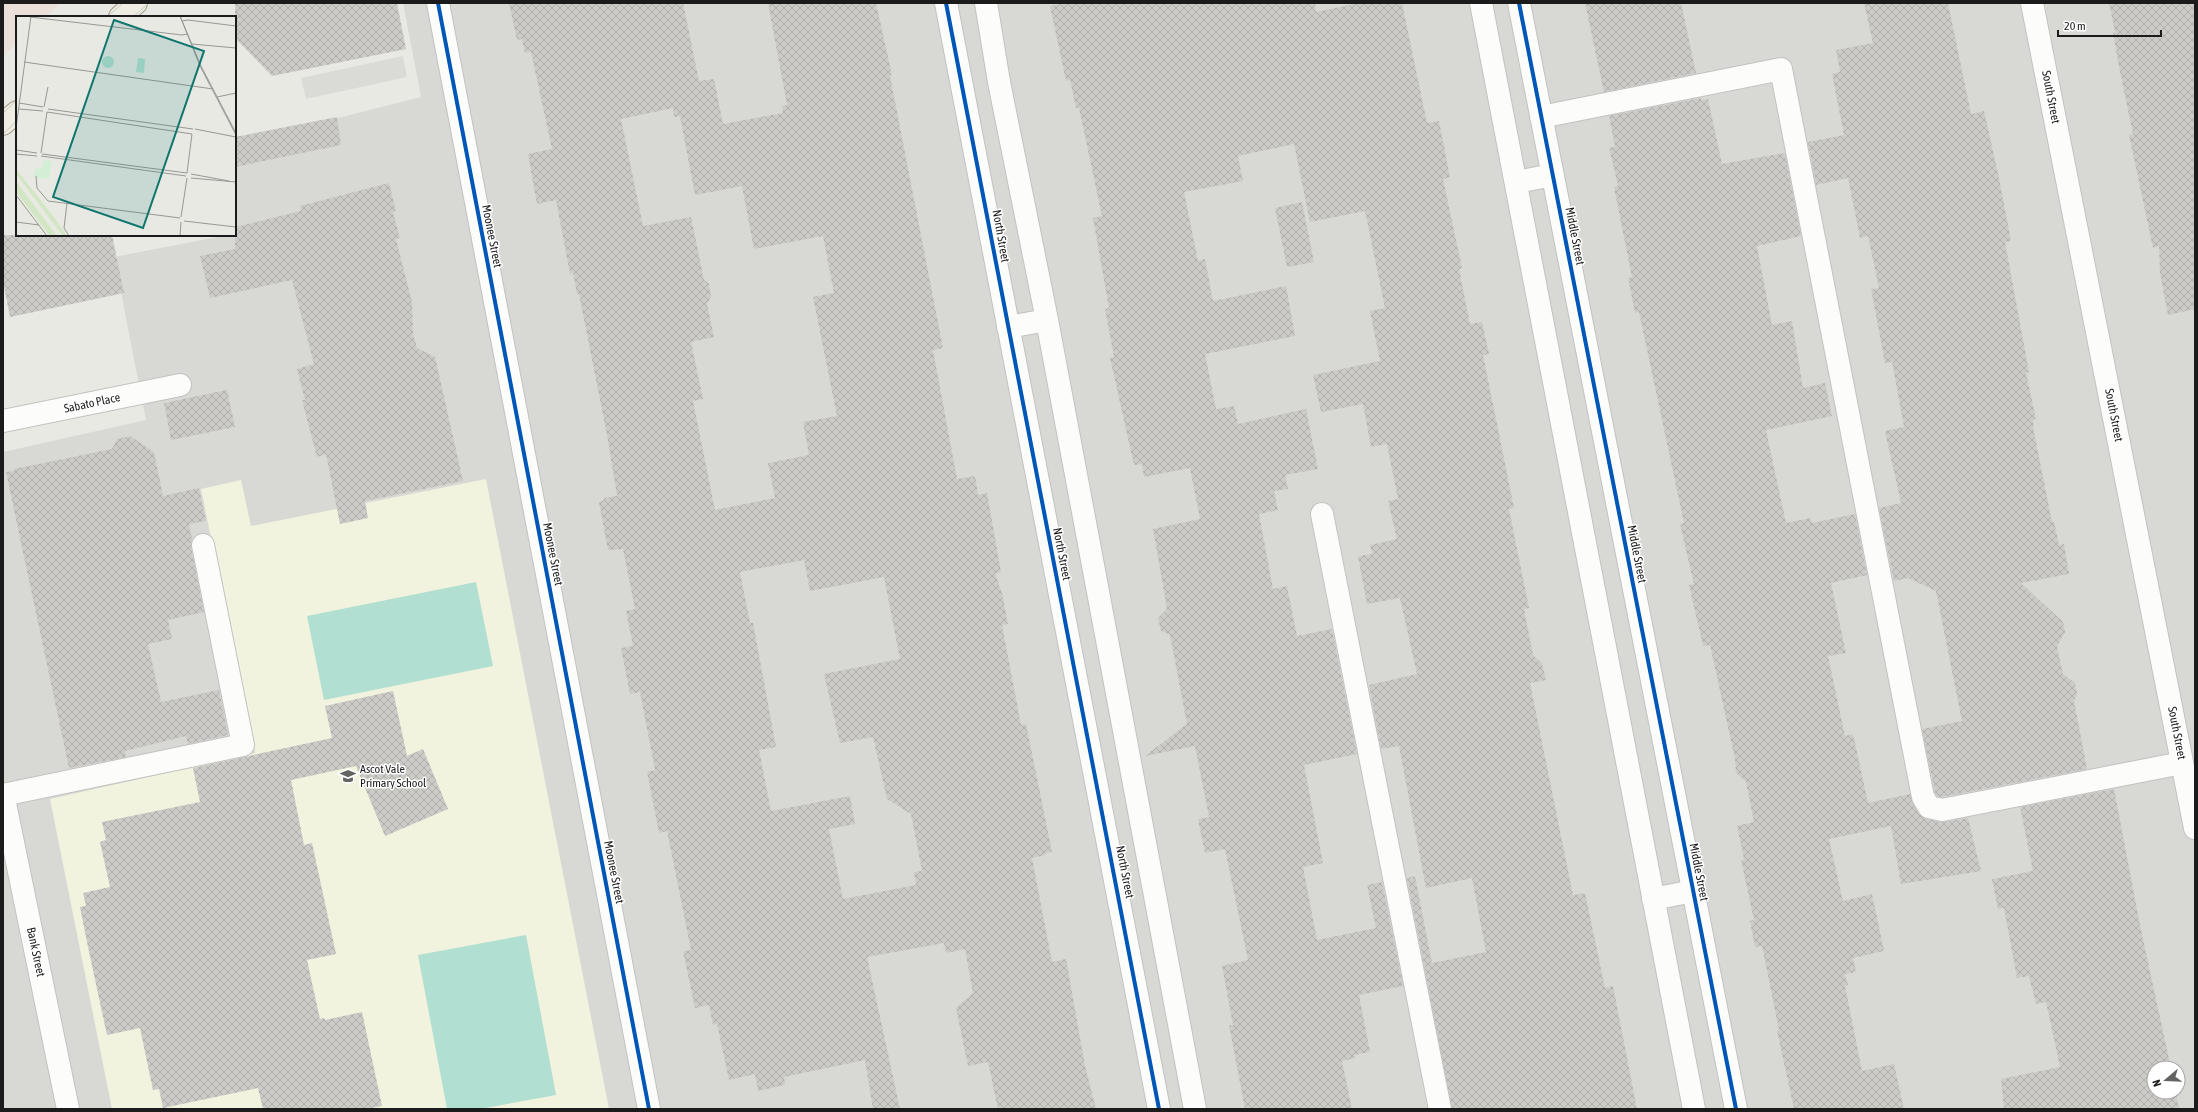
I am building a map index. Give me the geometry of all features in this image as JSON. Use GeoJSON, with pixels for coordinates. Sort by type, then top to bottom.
{"type":"FeatureCollection","features":[{"type":"Feature","properties":{"kind":"main road"},"geometry":{"type":"LineString","coordinates":[[121,16],[136,3]]}},
{"type":"Feature","properties":{"kind":"main road"},"geometry":{"type":"LineString","coordinates":[[3,124],[16,113]]}},
{"type":"Feature","properties":{"kind":"street","name":"Moonee Street"},"geometry":{"type":"LineString","coordinates":[[438,3],[649,1109]]}},
{"type":"Feature","properties":{"kind":"street","name":"North Street"},"geometry":{"type":"LineString","coordinates":[[946,3],[1126,930],[1159,1109]]}},
{"type":"Feature","properties":{"kind":"street","name":"North Street"},"geometry":{"type":"LineString","coordinates":[[986,3],[999,82],[1047,320],[1195,1109]]}},
{"type":"Feature","properties":{"kind":"street"},"geometry":{"type":"LineString","coordinates":[[1481,3],[1694,1109]]}},
{"type":"Feature","properties":{"kind":"street","name":"Middle Street"},"geometry":{"type":"LineString","coordinates":[[1519,3],[1736,1109]]}},
{"type":"Feature","properties":{"kind":"street","name":"South Street"},"geometry":{"type":"LineString","coordinates":[[2032,3],[2195,828]]}},
{"type":"Feature","properties":{"kind":"street"},"geometry":{"type":"LineString","coordinates":[[1541,117],[1782,69],[1923,797],[1929,807],[1942,810],[2182,763]]}},
{"type":"Feature","properties":{"kind":"street"},"geometry":{"type":"LineString","coordinates":[[1516,182],[1553,175]]}},
{"type":"Feature","properties":{"kind":"street"},"geometry":{"type":"LineString","coordinates":[[1008,327],[1047,320]]}},
{"type":"Feature","properties":{"kind":"street","name":"Sabato Place"},"geometry":{"type":"LineString","coordinates":[[3,421],[180,385]]}},
{"type":"Feature","properties":{"kind":"street"},"geometry":{"type":"LineString","coordinates":[[1322,514],[1440,1109]]}},
{"type":"Feature","properties":{"kind":"street"},"geometry":{"type":"LineString","coordinates":[[3,794],[243,745],[203,545]]}},
{"type":"Feature","properties":{"kind":"street","name":"Bank Street"},"geometry":{"type":"LineString","coordinates":[[3,794],[68,1109]]}},
{"type":"Feature","properties":{"kind":"street"},"geometry":{"type":"LineString","coordinates":[[1653,899],[1693,891]]}},
{"type":"Feature","properties":{"kind":"street"},"geometry":{"type":"LineString","coordinates":[[1126,930],[1159,923]]}},
{"type":"Feature","properties":{"kind":"shaded area"},"geometry":{"type":"Polygon","coordinates":[[[3,3],[61,3],[47,16],[16,16],[16,44],[3,56],[3,3]]]}},
{"type":"Feature","properties":{"kind":"shaded area"},"geometry":{"type":"Polygon","coordinates":[[[403,3],[2195,3],[2195,1109],[3,1109],[3,452],[146,420],[114,257],[222,236],[236,236],[236,233],[238,233],[236,223],[236,144],[421,97],[403,3]]]}},
{"type":"Feature","properties":{"kind":"shaded area"},"geometry":{"type":"Polygon","coordinates":[[[403,56],[407,77],[306,99],[301,78],[403,56]]]}},
{"type":"Feature","properties":{"kind":"shaded area","name":"Ascot Vale Primary School"},"geometry":{"type":"Polygon","coordinates":[[[486,479],[609,1109],[112,1109],[50,799],[255,753],[201,489],[241,480],[251,526],[486,479]]]}},
{"type":"Feature","properties":{"kind":"shaded area"},"geometry":{"type":"Polygon","coordinates":[[[476,582],[493,666],[324,700],[307,616],[476,582]]]}},
{"type":"Feature","properties":{"kind":"shaded area"},"geometry":{"type":"Polygon","coordinates":[[[526,935],[556,1095],[480,1109],[447,1109],[418,955],[526,935]]]}},
{"type":"Feature","properties":{"kind":"building"},"geometry":{"type":"Polygon","coordinates":[[[235,3],[397,3],[406,49],[272,76],[236,39],[235,3]]]}},
{"type":"Feature","properties":{"kind":"building"},"geometry":{"type":"Polygon","coordinates":[[[509,3],[683,3],[699,81],[714,79],[723,124],[783,113],[782,106],[787,105],[768,3],[876,3],[892,75],[890,76],[943,348],[933,350],[957,479],[975,476],[978,495],[987,493],[1001,572],[995,573],[1002,593],[1008,624],[1002,625],[1021,725],[1026,724],[1052,852],[1032,858],[1052,962],[1066,959],[1085,1066],[1096,1109],[998,1109],[988,1062],[968,1066],[956,1008],[973,993],[965,949],[946,953],[944,943],[867,957],[900,1109],[873,1109],[865,1060],[784,1077],[785,1085],[758,1091],[755,1074],[729,1080],[717,1024],[713,1025],[709,1005],[695,1008],[683,951],[691,950],[667,831],[659,833],[647,772],[655,770],[640,692],[630,694],[621,648],[633,646],[626,611],[635,609],[623,549],[608,550],[599,502],[604,500],[604,498],[617,496],[607,435],[579,294],[577,294],[573,273],[570,274],[556,200],[537,204],[528,154],[552,149],[531,52],[525,53],[522,39],[517,40],[509,3]],[[673,108],[621,119],[643,226],[691,217],[704,280],[709,284],[711,296],[707,304],[714,337],[691,342],[703,399],[693,401],[715,510],[775,498],[768,463],[809,455],[803,422],[837,416],[813,297],[834,293],[823,236],[754,249],[742,186],[695,195],[680,116],[674,117],[673,108]],[[804,560],[740,572],[750,623],[753,623],[776,747],[759,750],[771,811],[850,796],[855,824],[829,829],[843,899],[916,885],[914,872],[922,871],[911,814],[887,799],[873,737],[840,743],[824,674],[900,659],[884,577],[810,591],[804,560]]]}},
{"type":"Feature","properties":{"kind":"building"},"geometry":{"type":"Polygon","coordinates":[[[1066,3],[1315,3],[1316,12],[1358,3],[1402,3],[1427,123],[1439,121],[1450,177],[1443,179],[1462,268],[1459,269],[1470,324],[1482,322],[1489,354],[1483,355],[1514,508],[1509,509],[1529,608],[1524,609],[1533,655],[1542,663],[1546,680],[1530,683],[1573,895],[1585,893],[1605,988],[1613,986],[1637,1109],[1452,1109],[1407,878],[1415,876],[1432,963],[1486,952],[1472,878],[1426,888],[1399,746],[1381,749],[1369,685],[1417,674],[1400,598],[1367,604],[1358,556],[1372,554],[1370,545],[1397,539],[1388,501],[1398,499],[1387,444],[1371,447],[1363,404],[1321,412],[1313,375],[1380,361],[1370,311],[1385,308],[1365,211],[1310,222],[1294,144],[1238,156],[1243,181],[1184,192],[1198,261],[1205,259],[1213,301],[1286,286],[1295,336],[1205,354],[1216,409],[1234,406],[1238,424],[1306,409],[1318,469],[1285,475],[1288,489],[1274,491],[1278,510],[1259,514],[1273,589],[1287,586],[1297,636],[1332,629],[1357,754],[1304,765],[1323,863],[1303,867],[1317,940],[1376,928],[1367,885],[1382,882],[1403,986],[1359,995],[1370,1052],[1354,1055],[1355,1058],[1342,1061],[1352,1109],[1245,1109],[1229,1025],[1233,1025],[1222,966],[1248,960],[1225,849],[1205,853],[1198,819],[1209,817],[1195,746],[1145,756],[1187,724],[1170,635],[1161,631],[1158,618],[1167,609],[1153,529],[1200,519],[1190,468],[1144,477],[1142,464],[1134,465],[1110,358],[1114,357],[1105,309],[1109,308],[1093,218],[1102,216],[1079,108],[1076,108],[1070,80],[1066,81],[1050,6],[1066,3]]]}},
{"type":"Feature","properties":{"kind":"building"},"geometry":{"type":"Polygon","coordinates":[[[1585,3],[1681,3],[1696,73],[1604,92],[1585,3]]]}},
{"type":"Feature","properties":{"kind":"building"},"geometry":{"type":"Polygon","coordinates":[[[1864,3],[1948,3],[1971,114],[1984,111],[1999,178],[2011,241],[2005,242],[2029,372],[2026,373],[2036,419],[2033,420],[2034,432],[2052,522],[2054,522],[2059,545],[2064,544],[2069,574],[2021,583],[2063,622],[2065,632],[2057,647],[2063,674],[2075,683],[2077,695],[2074,701],[2087,769],[1942,797],[1937,796],[1935,792],[1922,729],[1962,721],[1936,591],[1908,578],[1894,581],[1879,508],[1901,503],[1885,431],[1904,427],[1892,362],[1885,363],[1871,289],[1879,288],[1868,236],[1860,238],[1848,178],[1816,185],[1808,142],[1844,135],[1832,74],[1840,72],[1836,50],[1873,43],[1864,3]]]}},
{"type":"Feature","properties":{"kind":"building"},"geometry":{"type":"Polygon","coordinates":[[[2109,3],[2195,3],[2195,309],[2168,315],[2160,273],[2159,246],[2153,248],[2129,135],[2133,134],[2119,67],[2113,33],[2115,32],[2109,3]]]}},
{"type":"Feature","properties":{"kind":"building"},"geometry":{"type":"Polygon","coordinates":[[[1701,98],[1701,100],[1708,99],[1722,164],[1785,153],[1801,236],[1757,246],[1772,325],[1792,321],[1803,388],[1825,383],[1832,416],[1766,430],[1786,523],[1810,518],[1812,523],[1855,514],[1867,575],[1831,583],[1846,653],[1828,656],[1845,736],[1853,734],[1868,803],[1910,794],[1918,813],[1926,819],[1944,822],[1968,818],[1981,871],[1901,884],[1891,826],[1829,839],[1843,901],[1872,894],[1884,951],[1853,958],[1856,972],[1845,974],[1848,985],[1845,986],[1862,1071],[1894,1064],[1904,1109],[1794,1109],[1777,1031],[1779,1030],[1762,946],[1755,947],[1750,921],[1754,920],[1741,860],[1744,859],[1737,826],[1754,822],[1746,782],[1736,773],[1735,759],[1710,645],[1703,646],[1689,585],[1694,584],[1680,524],[1684,523],[1639,312],[1635,313],[1628,278],[1632,277],[1614,187],[1618,186],[1609,148],[1615,147],[1609,116],[1701,98]]]}},
{"type":"Feature","properties":{"kind":"building"},"geometry":{"type":"Polygon","coordinates":[[[337,117],[341,145],[236,167],[236,137],[337,117]]]}},
{"type":"Feature","properties":{"kind":"building"},"geometry":{"type":"Polygon","coordinates":[[[389,183],[396,211],[393,212],[400,238],[396,239],[412,302],[413,333],[417,348],[435,357],[463,481],[365,501],[368,518],[340,524],[326,454],[317,457],[302,400],[305,400],[297,369],[314,364],[292,280],[210,298],[200,256],[235,249],[236,227],[301,211],[300,206],[389,183]]]}},
{"type":"Feature","properties":{"kind":"building"},"geometry":{"type":"Polygon","coordinates":[[[1302,202],[1314,262],[1287,267],[1275,208],[1302,202]]]}},
{"type":"Feature","properties":{"kind":"building"},"geometry":{"type":"Polygon","coordinates":[[[3,235],[112,236],[124,293],[10,317],[3,281],[3,235]]]}},
{"type":"Feature","properties":{"kind":"building"},"geometry":{"type":"Polygon","coordinates":[[[227,390],[235,427],[171,440],[164,403],[227,390]]]}},
{"type":"Feature","properties":{"kind":"building"},"geometry":{"type":"Polygon","coordinates":[[[130,436],[154,452],[163,496],[199,488],[206,521],[189,524],[192,539],[191,547],[204,612],[168,620],[172,639],[148,644],[161,702],[219,690],[228,735],[188,744],[186,736],[125,751],[126,757],[69,768],[6,472],[14,471],[14,469],[112,449],[117,439],[130,436]]]}},
{"type":"Feature","properties":{"kind":"building"},"geometry":{"type":"Polygon","coordinates":[[[393,691],[407,756],[423,749],[448,809],[385,836],[356,766],[291,780],[304,845],[312,843],[336,954],[307,960],[320,1019],[324,1018],[325,1020],[362,1012],[382,1106],[366,1109],[263,1109],[258,1088],[163,1108],[159,1089],[153,1090],[140,1028],[107,1035],[88,947],[80,907],[86,906],[83,893],[110,887],[100,842],[106,840],[102,822],[200,802],[193,768],[332,738],[325,706],[393,691]]]}},
{"type":"Feature","properties":{"kind":"building"},"geometry":{"type":"Polygon","coordinates":[[[2114,789],[2140,925],[2169,1060],[2146,1060],[2146,1100],[2177,1100],[2179,1109],[2004,1109],[2001,1079],[2060,1067],[2046,1002],[2036,1004],[2029,976],[2017,978],[2004,908],[1998,909],[1992,879],[2033,871],[2020,807],[2114,789]]]}},
{"type":"Feature","properties":{"kind":"tram line"},"geometry":{"type":"LineString","coordinates":[[108,16],[123,3]]}},
{"type":"Feature","properties":{"kind":"tram line"},"geometry":{"type":"LineString","coordinates":[[134,16],[149,3]]}},
{"type":"Feature","properties":{"kind":"tram line"},"geometry":{"type":"LineString","coordinates":[[3,113],[16,101]]}},
{"type":"Feature","properties":{"kind":"tram line"},"geometry":{"type":"LineString","coordinates":[[3,134],[16,122]]}},
{"type":"Feature","properties":{"kind":"cycle path"},"geometry":{"type":"LineString","coordinates":[[438,3],[649,1109]]}},
{"type":"Feature","properties":{"kind":"cycle path"},"geometry":{"type":"LineString","coordinates":[[946,3],[1159,1109]]}},
{"type":"Feature","properties":{"kind":"cycle path"},"geometry":{"type":"LineString","coordinates":[[1519,3],[1736,1109]]}},
{"type":"Feature","properties":{"kind":"place","name":"Ascot Vale Primary School"},"geometry":{"type":"Point","coordinates":[348,776]}}]}
